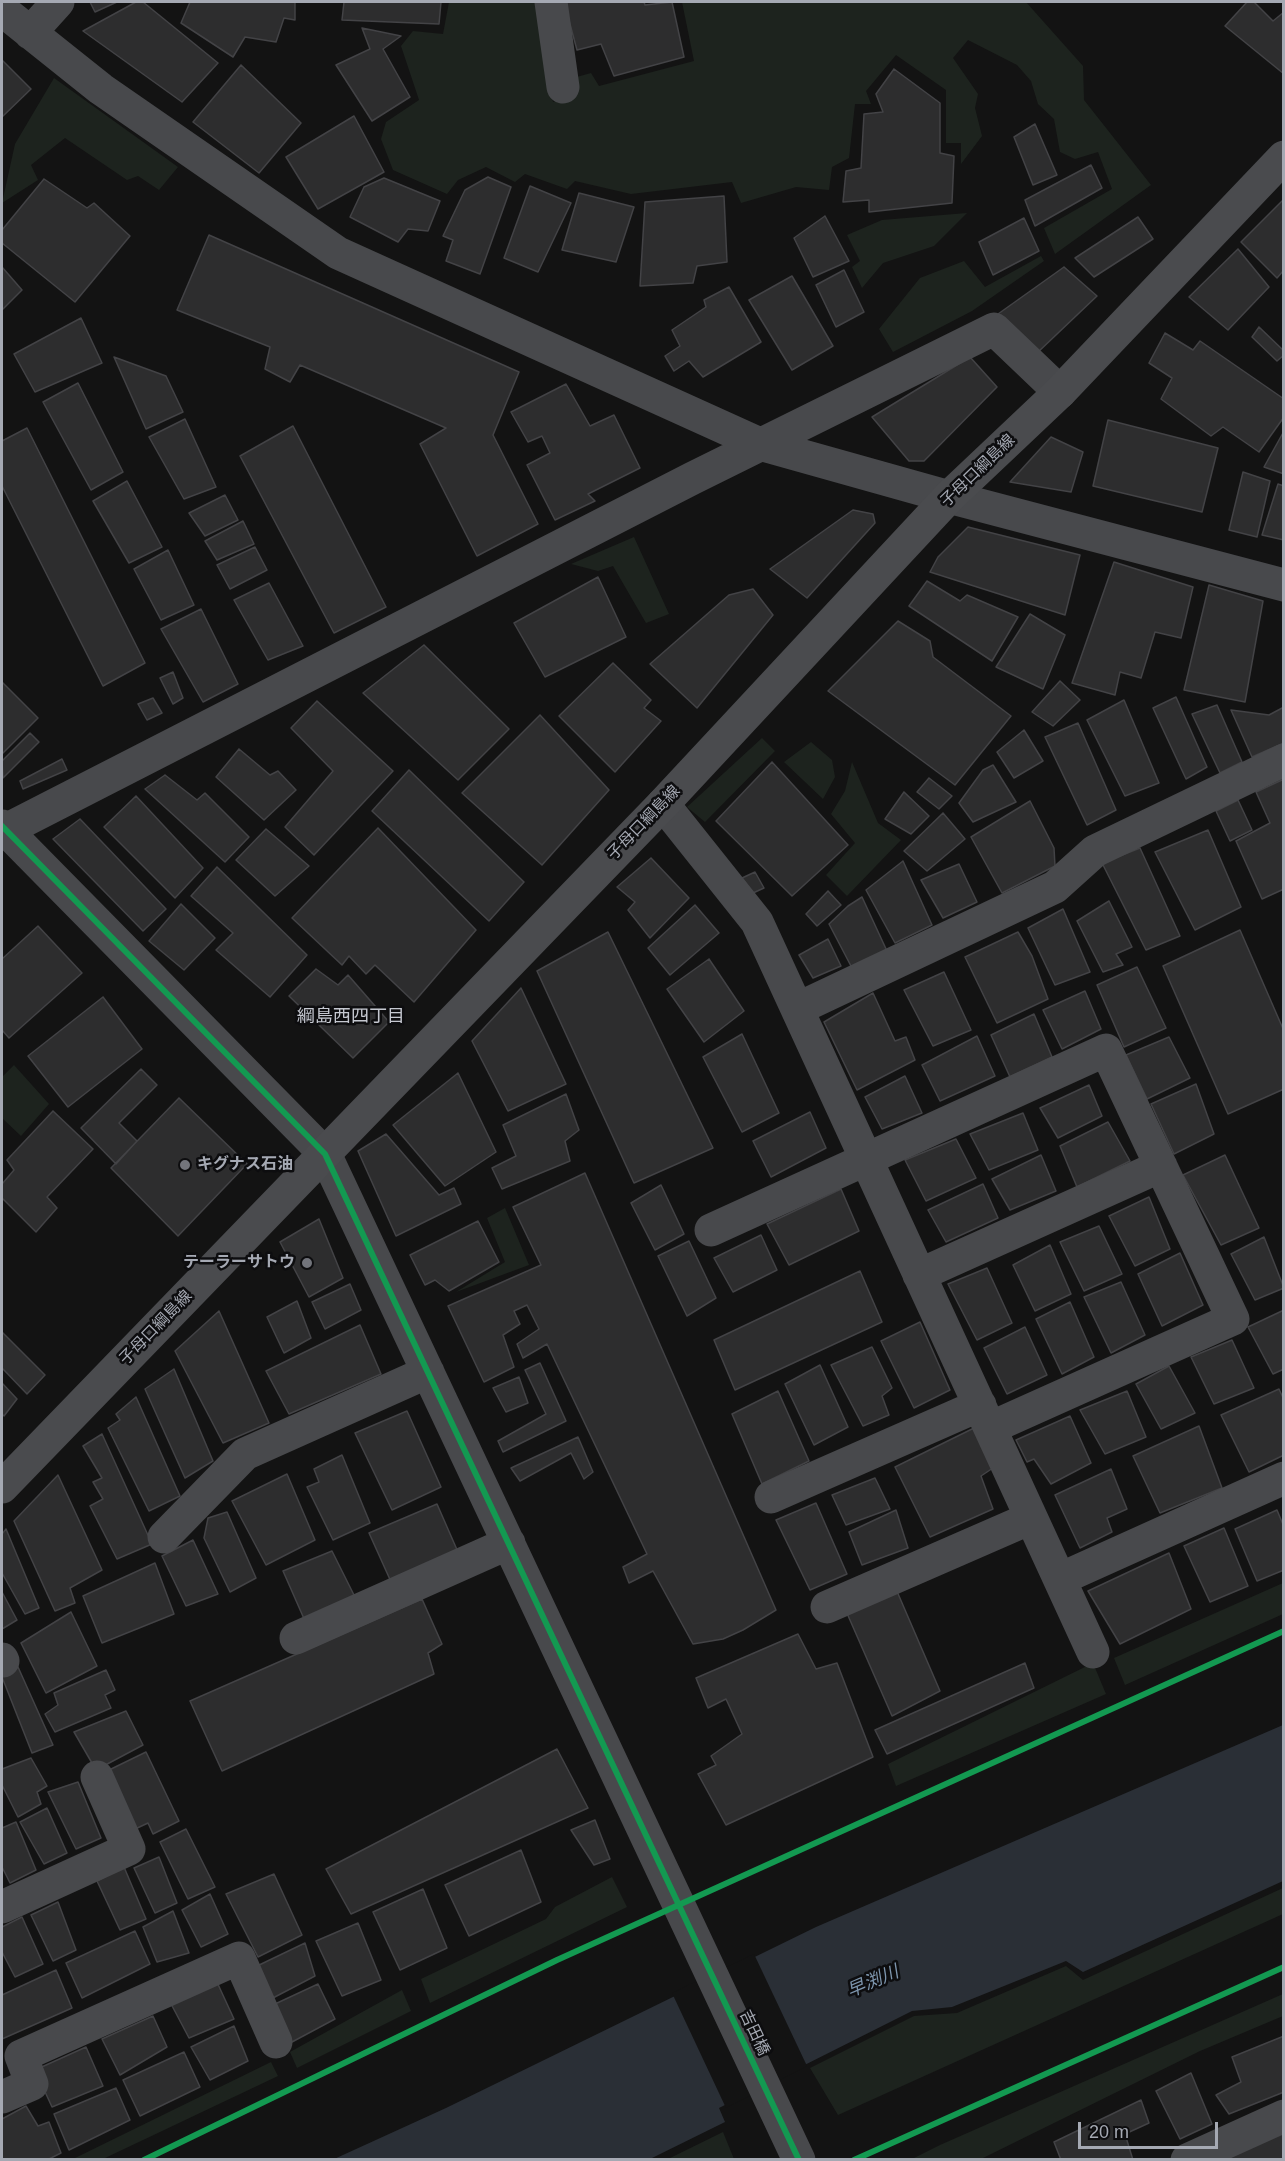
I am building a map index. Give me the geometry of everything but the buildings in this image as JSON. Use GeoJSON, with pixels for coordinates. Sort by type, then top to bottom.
{"type":"FeatureCollection","features":[{"type":"Feature","properties":{"kind":"main road","name":"子母口綱島線"},"geometry":{"type":"LineString","coordinates":[[2,1487],[663,804],[949,497],[1060,392],[1284,157]]}},
{"type":"Feature","properties":{"kind":"street"},"geometry":{"type":"LineString","coordinates":[[30,33],[58,2]]}},
{"type":"Feature","properties":{"kind":"street"},"geometry":{"type":"LineString","coordinates":[[551,2],[563,87]]}},
{"type":"Feature","properties":{"kind":"street"},"geometry":{"type":"LineString","coordinates":[[2,10],[101,89],[338,253],[760,444],[949,497],[1284,585]]}},
{"type":"Feature","properties":{"kind":"street"},"geometry":{"type":"LineString","coordinates":[[3,829],[760,444],[994,329],[1060,392]]}},
{"type":"Feature","properties":{"kind":"street"},"geometry":{"type":"LineString","coordinates":[[797,1009],[1055,887],[1095,851],[1284,760]]}},
{"type":"Feature","properties":{"kind":"street"},"geometry":{"type":"LineString","coordinates":[[663,804],[756,922],[1093,1652]]}},
{"type":"Feature","properties":{"kind":"street","name":"吉田橋"},"geometry":{"type":"LineString","coordinates":[[3,829],[325,1154],[799,2160]]}},
{"type":"Feature","properties":{"kind":"street"},"geometry":{"type":"LineString","coordinates":[[711,1230],[1106,1050],[1233,1319],[985,1417],[771,1497]]}},
{"type":"Feature","properties":{"kind":"street"},"geometry":{"type":"LineString","coordinates":[[919,1275],[1161,1166]]}},
{"type":"Feature","properties":{"kind":"street"},"geometry":{"type":"LineString","coordinates":[[164,1537],[245,1454],[428,1372]]}},
{"type":"Feature","properties":{"kind":"street"},"geometry":{"type":"LineString","coordinates":[[1060,1580],[1284,1478]]}},
{"type":"Feature","properties":{"kind":"street"},"geometry":{"type":"LineString","coordinates":[[828,1607],[1031,1518]]}},
{"type":"Feature","properties":{"kind":"street"},"geometry":{"type":"LineString","coordinates":[[296,1638],[509,1543]]}},
{"type":"Feature","properties":{"kind":"street"},"geometry":{"type":"LineString","coordinates":[[2,1907],[129,1848],[97,1777]]}},
{"type":"Feature","properties":{"kind":"street"},"geometry":{"type":"LineString","coordinates":[[2,2097],[32,2084],[21,2056],[239,1958],[276,2042]]}},
{"type":"Feature","properties":{"kind":"street"},"geometry":{"type":"LineString","coordinates":[[1187,2160],[1284,2116]]}},
{"type":"Feature","properties":{"kind":"shaded area"},"geometry":{"type":"Polygon","coordinates":[[[449,2],[538,2],[553,102],[575,93],[573,78],[591,73],[599,86],[694,61],[682,2],[1026,2],[1083,66],[1084,100],[1151,185],[1055,254],[1044,228],[1112,189],[1098,152],[1075,159],[1060,152],[1054,119],[1038,104],[1031,81],[1017,65],[968,40],[953,58],[978,94],[975,108],[982,136],[961,164],[961,143],[946,143],[946,90],[896,55],[866,91],[871,104],[855,104],[849,158],[832,167],[829,190],[796,187],[741,203],[732,182],[631,194],[575,181],[567,189],[525,174],[515,182],[486,167],[458,180],[447,194],[393,170],[381,139],[386,122],[419,100],[401,46],[413,31],[443,34],[449,2]]]}},
{"type":"Feature","properties":{"kind":"shaded area"},"geometry":{"type":"Polygon","coordinates":[[[54,78],[178,167],[159,190],[138,176],[127,180],[65,138],[31,165],[38,180],[2,203],[15,144],[54,78]]]}},
{"type":"Feature","properties":{"kind":"shaded area"},"geometry":{"type":"Polygon","coordinates":[[[967,213],[934,246],[883,263],[862,288],[852,267],[860,261],[847,235],[882,220],[967,213]]]}},
{"type":"Feature","properties":{"kind":"shaded area"},"geometry":{"type":"Polygon","coordinates":[[[1041,256],[1044,261],[972,311],[893,352],[879,329],[920,278],[964,261],[985,287],[1041,256]]]}},
{"type":"Feature","properties":{"kind":"shaded area"},"geometry":{"type":"Polygon","coordinates":[[[634,537],[669,614],[646,623],[613,566],[598,571],[571,564],[634,537]]]}},
{"type":"Feature","properties":{"kind":"shaded area"},"geometry":{"type":"Polygon","coordinates":[[[762,738],[775,751],[705,822],[687,807],[762,738]]]}},
{"type":"Feature","properties":{"kind":"shaded area"},"geometry":{"type":"Polygon","coordinates":[[[811,742],[832,760],[835,777],[823,799],[784,762],[811,742]]]}},
{"type":"Feature","properties":{"kind":"shaded area"},"geometry":{"type":"Polygon","coordinates":[[[852,762],[878,823],[901,840],[847,896],[826,875],[855,843],[831,814],[845,791],[852,762]]]}},
{"type":"Feature","properties":{"kind":"shaded area"},"geometry":{"type":"Polygon","coordinates":[[[14,1065],[49,1104],[21,1136],[2,1118],[2,1077],[14,1065]]]}},
{"type":"Feature","properties":{"kind":"shaded area"},"geometry":{"type":"Polygon","coordinates":[[[505,1208],[529,1265],[456,1292],[505,1262],[487,1218],[505,1208]]]}},
{"type":"Feature","properties":{"kind":"shaded area"},"geometry":{"type":"Polygon","coordinates":[[[1283,1583],[1283,1614],[1125,1685],[1114,1658],[1283,1583]]]}},
{"type":"Feature","properties":{"kind":"shaded area"},"geometry":{"type":"Polygon","coordinates":[[[1093,1663],[1106,1694],[896,1786],[888,1764],[1093,1663]]]}},
{"type":"Feature","properties":{"kind":"shaded area"},"geometry":{"type":"Polygon","coordinates":[[[612,1877],[627,1907],[430,2003],[421,1979],[546,1919],[555,1907],[612,1877]]]}},
{"type":"Feature","properties":{"kind":"shaded area"},"geometry":{"type":"Polygon","coordinates":[[[1283,1888],[1283,1914],[838,2115],[810,2068],[914,2016],[957,2013],[1066,1966],[1083,1980],[1283,1888]]]}},
{"type":"Feature","properties":{"kind":"shaded area"},"geometry":{"type":"Polygon","coordinates":[[[402,1990],[411,2011],[297,2068],[290,2052],[402,1990]]]}},
{"type":"Feature","properties":{"kind":"shaded area"},"geometry":{"type":"Polygon","coordinates":[[[1283,1994],[1283,2016],[1200,2051],[983,2158],[912,2159],[940,2145],[1283,1994]]]}},
{"type":"Feature","properties":{"kind":"shaded area"},"geometry":{"type":"Polygon","coordinates":[[[271,2062],[278,2076],[103,2159],[73,2159],[271,2062]]]}},
{"type":"Feature","properties":{"kind":"shaded area"},"geometry":{"type":"Polygon","coordinates":[[[723,2132],[734,2159],[668,2159],[723,2132]]]}},
{"type":"Feature","properties":{"kind":"water","name":"早渕川"},"geometry":{"type":"Polygon","coordinates":[[[1283,1725],[1283,1881],[1083,1972],[1066,1961],[952,2007],[912,2011],[719,2108],[725,2122],[650,2159],[332,2160],[446,2108],[816,1927],[1283,1725]]]}},
{"type":"Feature","properties":{"kind":"pier"},"geometry":{"type":"Polygon","coordinates":[[[754,1954],[807,2066],[726,2108],[672,1993],[754,1954]]]}},
{"type":"Feature","properties":{"kind":"cycle path"},"geometry":{"type":"LineString","coordinates":[[2,826],[325,1154],[799,2160]]}},
{"type":"Feature","properties":{"kind":"cycle path"},"geometry":{"type":"LineString","coordinates":[[144,2160],[557,1960],[1284,1631]]}},
{"type":"Feature","properties":{"kind":"cycle path"},"geometry":{"type":"LineString","coordinates":[[854,2160],[1284,1967]]}},
{"type":"Feature","properties":{"kind":"place","name":"キグナス石油"},"geometry":{"type":"Point","coordinates":[185,1165]}},
{"type":"Feature","properties":{"kind":"place","name":"テーラーサトウ"},"geometry":{"type":"Point","coordinates":[307,1263]}},
{"type":"Feature","properties":{"kind":"district","name":"綱島西四丁目"},"geometry":{"type":"Point","coordinates":[351,1017]}}]}
